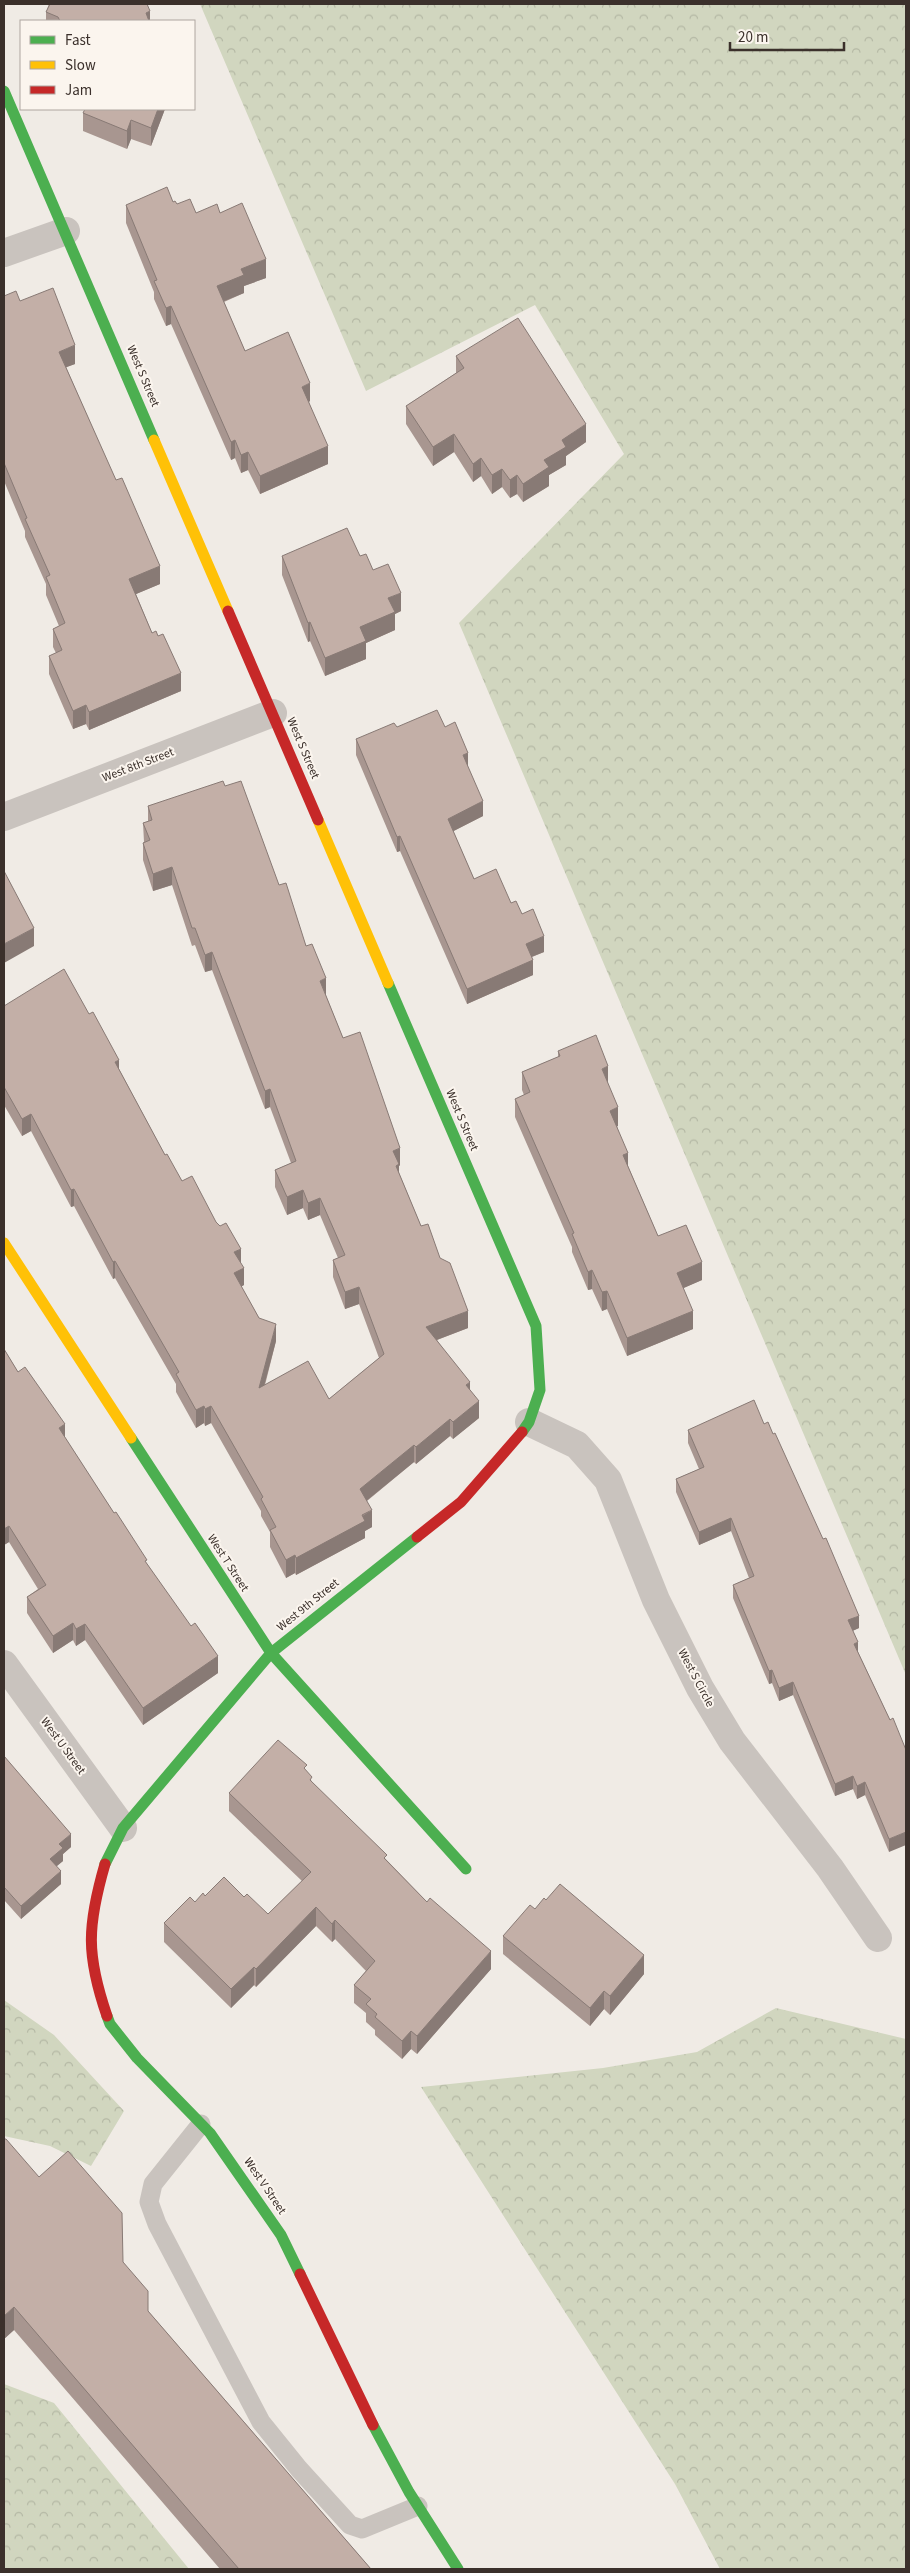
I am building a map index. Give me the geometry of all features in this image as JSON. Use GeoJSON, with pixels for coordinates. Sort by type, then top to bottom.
{"type":"FeatureCollection","features":[{"type":"Feature","properties":{"kind":"street","name":"West S Street"},"geometry":{"type":"LineString","coordinates":[[4,91],[66,231],[536,1326],[540,1390],[529,1422]]}},
{"type":"Feature","properties":{"kind":"street"},"geometry":{"type":"LineString","coordinates":[[4,253],[66,231]]}},
{"type":"Feature","properties":{"kind":"street","name":"West 8th Street"},"geometry":{"type":"LineString","coordinates":[[4,817],[273,713]]}},
{"type":"Feature","properties":{"kind":"street","name":"West T Street"},"geometry":{"type":"LineString","coordinates":[[4,1243],[270,1653],[466,1869]]}},
{"type":"Feature","properties":{"kind":"street","name":"West 9th Street"},"geometry":{"type":"LineString","coordinates":[[123,1828],[270,1653],[461,1502],[494,1466],[529,1422]]}},
{"type":"Feature","properties":{"kind":"street","name":"West S Circle"},"geometry":{"type":"LineString","coordinates":[[529,1422],[577,1445],[608,1480],[656,1600],[700,1688],[732,1741],[830,1868],[878,1938]]}},
{"type":"Feature","properties":{"kind":"street","name":"West U Street"},"geometry":{"type":"LineString","coordinates":[[4,1664],[123,1828]]}},
{"type":"Feature","properties":{"kind":"street","name":"West V Street"},"geometry":{"type":"LineString","coordinates":[[123,1828],[105,1865],[91,1924],[92,1958],[98,1989],[110,2024],[136,2058],[210,2134],[251,2189],[281,2235],[377,2433],[418,2506],[458,2569]]}},
{"type":"Feature","properties":{"kind":"lane"},"geometry":{"type":"LineString","coordinates":[[201,2124],[153,2184],[149,2202],[157,2224],[261,2422],[298,2469],[350,2525],[362,2529],[418,2506]]}},
{"type":"Feature","properties":{"kind":"green space"},"geometry":{"type":"Polygon","coordinates":[[[200,4],[906,4],[906,1675],[459,623],[624,454],[535,305],[366,391],[200,4]]]}},
{"type":"Feature","properties":{"kind":"green space"},"geometry":{"type":"Polygon","coordinates":[[[4,2000],[54,2035],[124,2111],[91,2166],[50,2146],[4,2136],[4,2000]]]}},
{"type":"Feature","properties":{"kind":"green space"},"geometry":{"type":"Polygon","coordinates":[[[776,2008],[906,2039],[906,2569],[720,2569],[675,2484],[421,2087],[603,2068],[697,2052],[776,2008]]]}},
{"type":"Feature","properties":{"kind":"green space"},"geometry":{"type":"Polygon","coordinates":[[[4,2384],[54,2403],[189,2569],[4,2569],[4,2384]]]}},
{"type":"Feature","properties":{"kind":"building"},"geometry":{"type":"Polygon","coordinates":[[[50,4],[147,4],[150,11],[146,13],[149,20],[60,20],[58,17],[46,12],[50,4]]]}},
{"type":"Feature","properties":{"kind":"building"},"geometry":{"type":"Polygon","coordinates":[[[84,110],[158,110],[151,128],[131,120],[127,131],[83,113],[84,110]]]}},
{"type":"Feature","properties":{"kind":"building"},"geometry":{"type":"Polygon","coordinates":[[[167,187],[173,202],[175,201],[177,204],[190,199],[196,213],[217,204],[220,213],[242,203],[266,259],[241,269],[244,275],[217,286],[245,351],[288,332],[310,383],[302,387],[328,446],[260,476],[248,452],[241,455],[235,440],[231,442],[171,306],[166,308],[154,281],[157,280],[126,205],[167,187]]]}},
{"type":"Feature","properties":{"kind":"building"},"geometry":{"type":"Polygon","coordinates":[[[53,288],[75,345],[59,352],[116,480],[122,478],[160,566],[129,579],[152,633],[156,631],[158,636],[163,634],[181,673],[89,712],[86,705],[73,711],[49,656],[62,650],[53,629],[65,623],[46,577],[50,575],[25,519],[27,518],[4,463],[4,296],[16,291],[20,301],[53,288]]]}},
{"type":"Feature","properties":{"kind":"building"},"geometry":{"type":"Polygon","coordinates":[[[518,318],[586,424],[562,440],[566,447],[544,460],[549,467],[523,484],[517,475],[510,480],[502,469],[492,475],[481,458],[473,464],[454,434],[433,447],[406,406],[464,368],[456,356],[518,318]]]}},
{"type":"Feature","properties":{"kind":"building"},"geometry":{"type":"Polygon","coordinates":[[[347,528],[360,556],[366,554],[373,570],[388,564],[401,593],[388,598],[395,612],[360,627],[366,641],[325,658],[310,622],[308,623],[282,556],[347,528]]]}},
{"type":"Feature","properties":{"kind":"building"},"geometry":{"type":"Polygon","coordinates":[[[437,710],[445,727],[455,722],[468,753],[463,755],[483,801],[448,819],[474,879],[496,869],[511,903],[516,901],[522,914],[533,909],[544,936],[526,944],[533,960],[467,989],[400,836],[397,837],[356,739],[394,723],[397,727],[437,710]]]}},
{"type":"Feature","properties":{"kind":"building"},"geometry":{"type":"Polygon","coordinates":[[[223,781],[225,786],[241,781],[279,885],[286,883],[306,946],[312,944],[326,978],[320,981],[343,1038],[360,1032],[400,1148],[393,1151],[399,1164],[396,1166],[421,1226],[428,1224],[440,1258],[450,1263],[468,1311],[426,1327],[470,1382],[466,1385],[479,1401],[453,1422],[450,1419],[416,1447],[414,1445],[360,1489],[372,1510],[362,1515],[365,1521],[296,1558],[295,1555],[286,1560],[270,1530],[276,1527],[261,1499],[263,1497],[211,1406],[205,1409],[204,1406],[196,1410],[176,1374],[179,1372],[115,1261],[113,1262],[74,1189],[71,1190],[31,1114],[22,1119],[4,1087],[4,1006],[64,969],[89,1014],[93,1012],[119,1060],[115,1062],[165,1155],[167,1154],[182,1181],[192,1176],[216,1222],[220,1226],[226,1223],[241,1249],[234,1252],[244,1268],[234,1273],[259,1318],[276,1324],[259,1388],[308,1361],[329,1399],[384,1354],[359,1287],[345,1292],[333,1260],[345,1255],[320,1198],[308,1203],[303,1190],[287,1197],[275,1170],[296,1161],[270,1089],[265,1091],[212,952],[205,955],[195,928],[192,928],[172,867],[153,874],[143,843],[150,840],[143,823],[152,820],[148,806],[223,781]]]}},
{"type":"Feature","properties":{"kind":"building"},"geometry":{"type":"Polygon","coordinates":[[[4,871],[34,928],[4,944],[4,871]]]}},
{"type":"Feature","properties":{"kind":"building"},"geometry":{"type":"Polygon","coordinates":[[[596,1035],[608,1066],[602,1069],[618,1107],[610,1111],[628,1153],[623,1155],[658,1236],[686,1225],[702,1262],[677,1273],[693,1311],[627,1338],[607,1291],[602,1292],[592,1270],[588,1272],[572,1234],[574,1233],[515,1099],[530,1092],[522,1072],[560,1056],[558,1051],[596,1035]]]}},
{"type":"Feature","properties":{"kind":"building"},"geometry":{"type":"Polygon","coordinates":[[[4,1349],[18,1372],[25,1367],[65,1424],[59,1428],[114,1513],[116,1512],[147,1560],[145,1561],[191,1626],[195,1623],[218,1656],[143,1708],[85,1624],[76,1629],[73,1623],[53,1636],[27,1597],[46,1585],[9,1526],[4,1529],[4,1349]]]}},
{"type":"Feature","properties":{"kind":"building"},"geometry":{"type":"Polygon","coordinates":[[[754,1400],[764,1424],[768,1422],[773,1434],[775,1433],[823,1539],[826,1538],[859,1616],[848,1620],[858,1642],[854,1644],[890,1720],[893,1718],[906,1750],[906,1832],[889,1839],[865,1782],[857,1786],[853,1776],[835,1784],[793,1682],[779,1688],[772,1670],[769,1671],[733,1585],[754,1576],[731,1518],[699,1532],[676,1479],[704,1467],[688,1430],[754,1400]]]}},
{"type":"Feature","properties":{"kind":"building"},"geometry":{"type":"Polygon","coordinates":[[[278,1740],[307,1765],[304,1768],[312,1777],[310,1780],[387,1855],[384,1858],[427,1902],[430,1898],[491,1951],[417,2036],[411,2031],[402,2041],[375,2017],[377,2014],[366,2004],[371,1999],[354,1985],[375,1961],[335,1920],[332,1924],[316,1907],[256,1969],[254,1967],[231,1989],[164,1923],[190,1897],[195,1902],[203,1893],[205,1896],[224,1877],[244,1897],[247,1894],[268,1914],[311,1872],[229,1793],[278,1740]]]}},
{"type":"Feature","properties":{"kind":"building"},"geometry":{"type":"Polygon","coordinates":[[[4,1756],[71,1834],[59,1844],[63,1848],[50,1859],[61,1871],[21,1906],[4,1887],[4,1756]]]}},
{"type":"Feature","properties":{"kind":"building"},"geometry":{"type":"Polygon","coordinates":[[[560,1884],[644,1955],[610,1996],[604,1991],[590,2008],[503,1936],[530,1905],[535,1909],[560,1884]]]}},
{"type":"Feature","properties":{"kind":"building"},"geometry":{"type":"Polygon","coordinates":[[[4,2139],[39,2177],[68,2151],[122,2213],[123,2262],[148,2291],[148,2311],[371,2569],[239,2569],[14,2307],[4,2316],[4,2139]]]}},
{"type":"Feature","properties":{"kind":"traffic: fast"},"geometry":{"type":"LineString","coordinates":[[4,91],[154,440]]}},
{"type":"Feature","properties":{"kind":"traffic: fast"},"geometry":{"type":"LineString","coordinates":[[388,983],[536,1326],[540,1390],[529,1422],[522,1432]]}},
{"type":"Feature","properties":{"kind":"traffic: fast"},"geometry":{"type":"LineString","coordinates":[[131,1438],[271,1653],[466,1869]]}},
{"type":"Feature","properties":{"kind":"traffic: fast"},"geometry":{"type":"LineString","coordinates":[[105,1864],[123,1828],[271,1653],[417,1537]]}},
{"type":"Feature","properties":{"kind":"traffic: fast"},"geometry":{"type":"LineString","coordinates":[[107,2016],[110,2024],[137,2058],[210,2133],[281,2235],[300,2274]]}},
{"type":"Feature","properties":{"kind":"traffic: fast"},"geometry":{"type":"LineString","coordinates":[[373,2425],[409,2492],[458,2569]]}},
{"type":"Feature","properties":{"kind":"traffic: slow"},"geometry":{"type":"LineString","coordinates":[[154,440],[228,611]]}},
{"type":"Feature","properties":{"kind":"traffic: slow"},"geometry":{"type":"LineString","coordinates":[[318,820],[388,983]]}},
{"type":"Feature","properties":{"kind":"traffic: slow"},"geometry":{"type":"LineString","coordinates":[[4,1243],[131,1438]]}},
{"type":"Feature","properties":{"kind":"traffic: jam"},"geometry":{"type":"LineString","coordinates":[[228,611],[318,820]]}},
{"type":"Feature","properties":{"kind":"traffic: jam"},"geometry":{"type":"LineString","coordinates":[[417,1537],[461,1502],[522,1432]]}},
{"type":"Feature","properties":{"kind":"traffic: jam"},"geometry":{"type":"LineString","coordinates":[[105,1864],[95,1905],[91,1940],[95,1975],[107,2016]]}},
{"type":"Feature","properties":{"kind":"traffic: jam"},"geometry":{"type":"LineString","coordinates":[[300,2274],[373,2425]]}}]}
